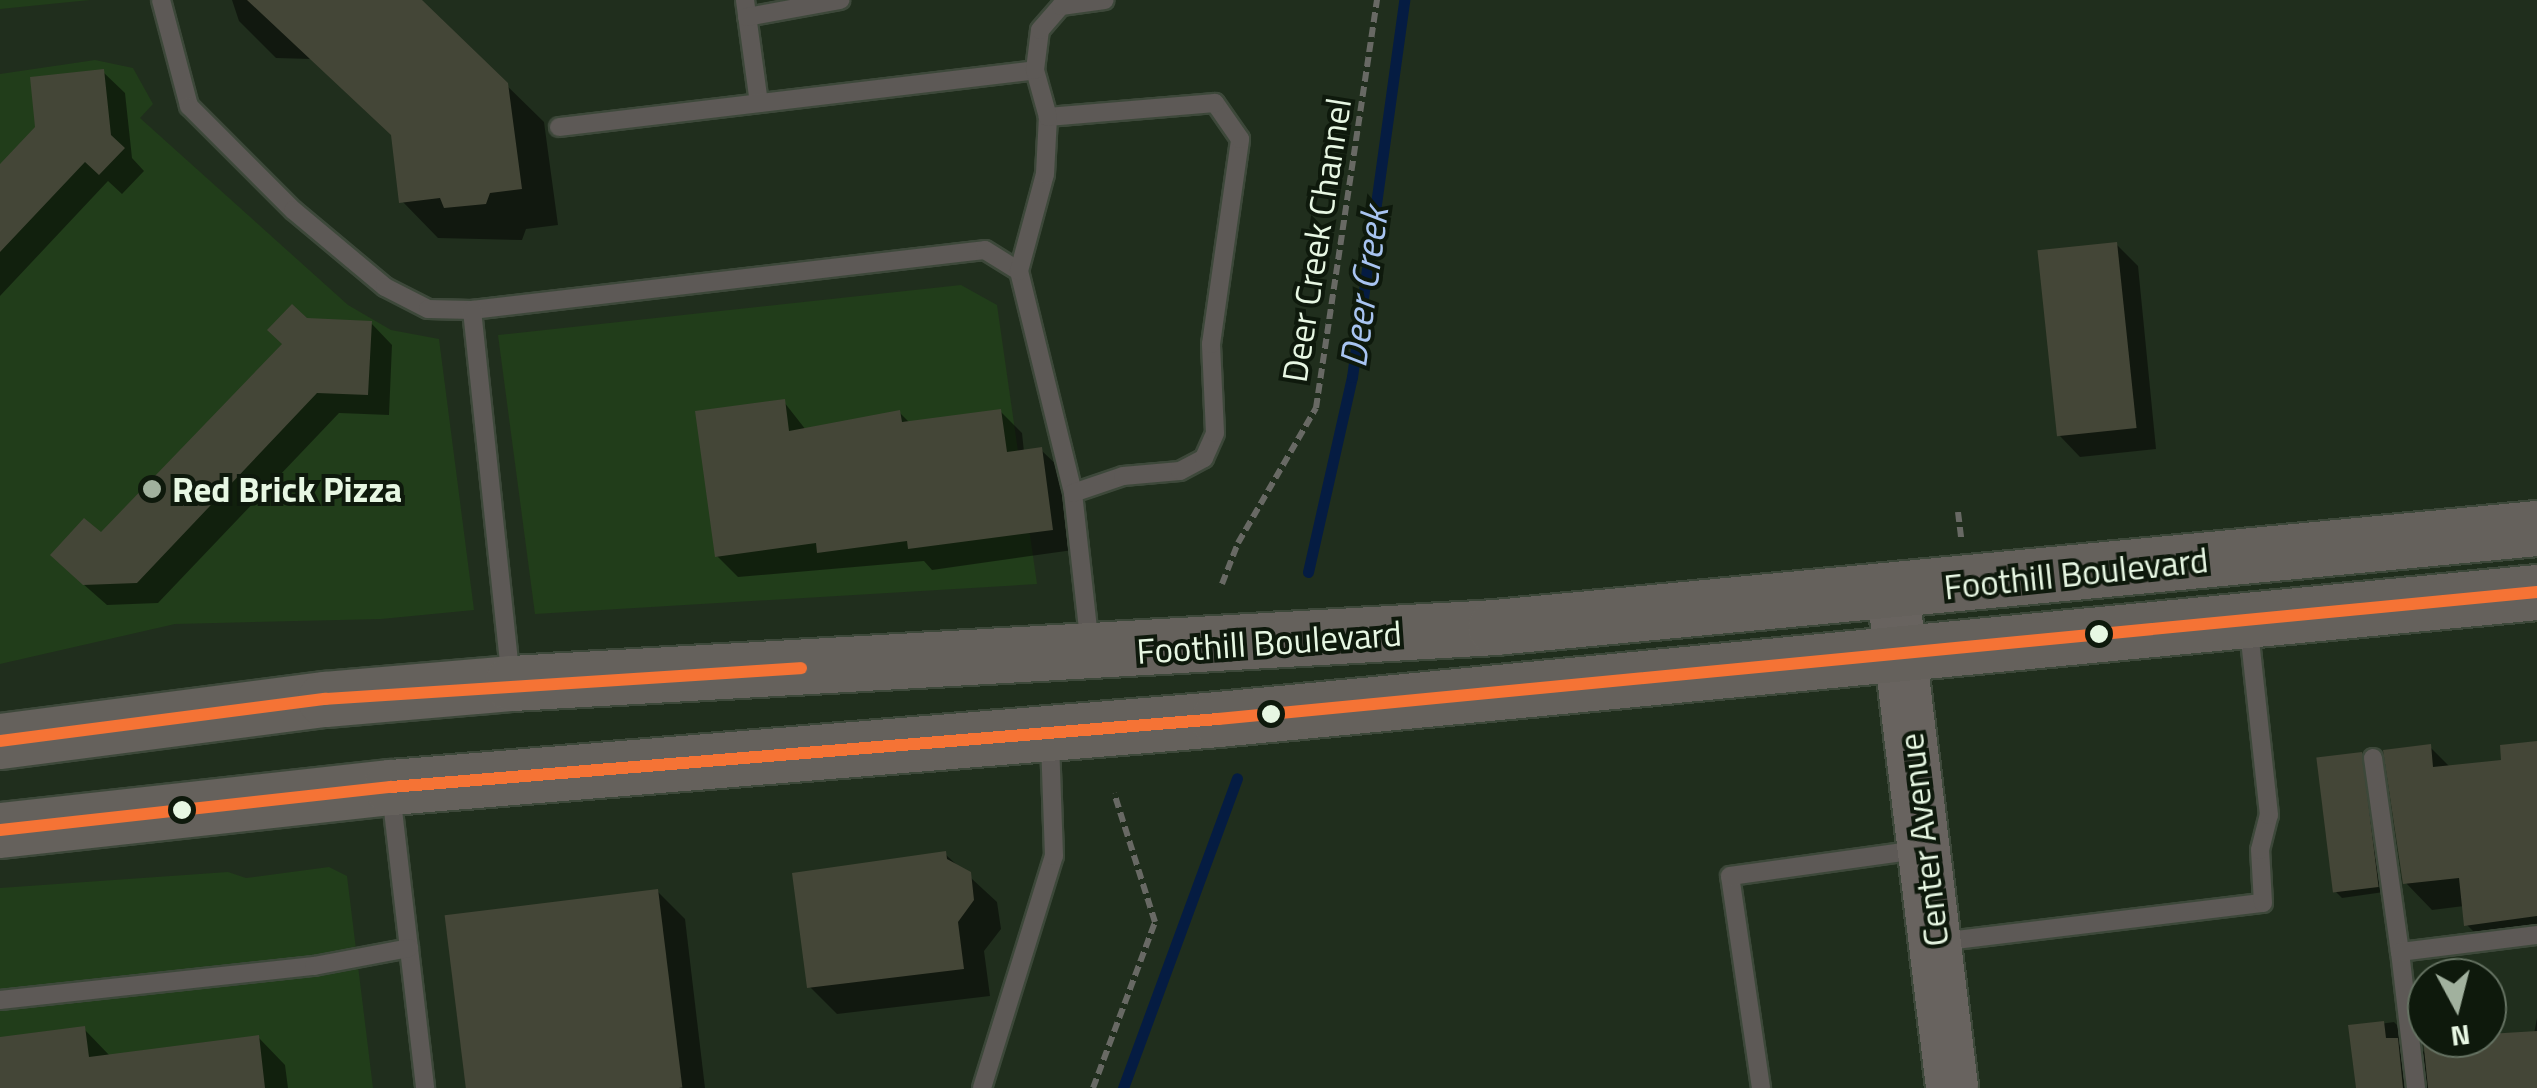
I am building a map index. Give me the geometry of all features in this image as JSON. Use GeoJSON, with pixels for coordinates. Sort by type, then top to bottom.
{"type":"FeatureCollection","features":[{"type":"Feature","properties":{"kind":"main road","name":"Foothill Boulevard"},"geometry":{"type":"LineString","coordinates":[[0,742],[325,699],[512,683],[1091,653],[1893,592],[2537,528]]}},
{"type":"Feature","properties":{"kind":"main road","name":"Foothill Boulevard"},"geometry":{"type":"LineString","coordinates":[[0,830],[391,788],[1901,655],[2537,592]]}},
{"type":"Feature","properties":{"kind":"street","name":"Center Avenue"},"geometry":{"type":"LineString","coordinates":[[1893,592],[1952,1088]]}},
{"type":"Feature","properties":{"kind":"lane"},"geometry":{"type":"LineString","coordinates":[[161,0],[189,106],[249,168],[406,302],[472,310],[985,250],[1018,271]]}},
{"type":"Feature","properties":{"kind":"lane"},"geometry":{"type":"LineString","coordinates":[[759,103],[746,8],[840,0]]}},
{"type":"Feature","properties":{"kind":"lane"},"geometry":{"type":"LineString","coordinates":[[1091,653],[1072,493],[1018,271],[1045,174],[1048,117],[1034,70],[1040,30],[1061,6],[1105,0]]}},
{"type":"Feature","properties":{"kind":"lane"},"geometry":{"type":"LineString","coordinates":[[559,127],[1034,70]]}},
{"type":"Feature","properties":{"kind":"lane"},"geometry":{"type":"LineString","coordinates":[[1048,117],[1215,103],[1240,138],[1211,344],[1215,433],[1204,458],[1180,471],[1123,476],[1072,493]]}},
{"type":"Feature","properties":{"kind":"lane"},"geometry":{"type":"LineString","coordinates":[[472,310],[512,683]]}},
{"type":"Feature","properties":{"kind":"lane"},"geometry":{"type":"LineString","coordinates":[[1935,943],[2263,903],[2260,850],[2269,816],[2248,622]]}},
{"type":"Feature","properties":{"kind":"lane"},"geometry":{"type":"LineString","coordinates":[[982,1088],[1054,856],[1050,732]]}},
{"type":"Feature","properties":{"kind":"lane"},"geometry":{"type":"LineString","coordinates":[[2374,758],[2416,1088]]}},
{"type":"Feature","properties":{"kind":"lane"},"geometry":{"type":"LineString","coordinates":[[391,788],[425,1088]]}},
{"type":"Feature","properties":{"kind":"lane"},"geometry":{"type":"LineString","coordinates":[[1761,1088],[1730,876],[1924,849]]}},
{"type":"Feature","properties":{"kind":"lane"},"geometry":{"type":"LineString","coordinates":[[2400,952],[2537,936]]}},
{"type":"Feature","properties":{"kind":"lane"},"geometry":{"type":"LineString","coordinates":[[0,1000],[314,966],[410,948]]}},
{"type":"Feature","properties":{"kind":"path","name":"Deer Creek Channel"},"geometry":{"type":"LineString","coordinates":[[1222,584],[1238,543],[1316,408],[1377,0]]}},
{"type":"Feature","properties":{"kind":"path"},"geometry":{"type":"LineString","coordinates":[[1958,512],[1961,538]]}},
{"type":"Feature","properties":{"kind":"path"},"geometry":{"type":"LineString","coordinates":[[1093,1088],[1154,922],[1114,793]]}},
{"type":"Feature","properties":{"kind":"shaded area"},"geometry":{"type":"Polygon","coordinates":[[[0,0],[90,0],[0,9],[0,0]]]}},
{"type":"Feature","properties":{"kind":"shaded area"},"geometry":{"type":"Polygon","coordinates":[[[95,60],[133,68],[153,104],[140,118],[348,305],[391,330],[439,339],[474,610],[381,619],[175,624],[0,664],[0,74],[95,60]]]}},
{"type":"Feature","properties":{"kind":"shaded area"},"geometry":{"type":"Polygon","coordinates":[[[961,285],[997,305],[1037,584],[535,614],[498,335],[961,285]]]}},
{"type":"Feature","properties":{"kind":"shaded area"},"geometry":{"type":"Polygon","coordinates":[[[329,867],[347,876],[373,1088],[0,1088],[0,888],[228,872],[246,878],[329,867]]]}},
{"type":"Feature","properties":{"kind":"building"},"geometry":{"type":"Polygon","coordinates":[[[247,0],[422,0],[508,83],[522,189],[490,193],[486,204],[444,208],[440,198],[399,203],[391,135],[247,0]]]}},
{"type":"Feature","properties":{"kind":"building"},"geometry":{"type":"Polygon","coordinates":[[[104,69],[111,135],[125,148],[99,175],[85,162],[0,252],[0,164],[35,127],[30,77],[104,69]]]}},
{"type":"Feature","properties":{"kind":"building"},"geometry":{"type":"Polygon","coordinates":[[[2117,242],[2137,428],[2057,436],[2037,250],[2117,242]]]}},
{"type":"Feature","properties":{"kind":"building"},"geometry":{"type":"Polygon","coordinates":[[[292,304],[307,318],[372,321],[368,395],[317,393],[137,583],[83,585],[50,555],[84,518],[101,532],[282,344],[267,330],[292,304]]]}},
{"type":"Feature","properties":{"kind":"building"},"geometry":{"type":"Polygon","coordinates":[[[785,399],[789,431],[900,410],[902,422],[1001,409],[1007,452],[1042,447],[1053,530],[908,549],[907,541],[817,553],[816,543],[715,557],[695,411],[785,399]]]}},
{"type":"Feature","properties":{"kind":"building"},"geometry":{"type":"Polygon","coordinates":[[[2537,741],[2537,916],[2464,926],[2459,878],[2403,884],[2383,750],[2431,744],[2433,767],[2501,760],[2500,745],[2537,741]]]}},
{"type":"Feature","properties":{"kind":"building"},"geometry":{"type":"Polygon","coordinates":[[[2362,752],[2379,887],[2333,893],[2316,758],[2362,752]]]}},
{"type":"Feature","properties":{"kind":"building"},"geometry":{"type":"Polygon","coordinates":[[[946,851],[947,859],[971,872],[974,900],[958,922],[964,969],[807,988],[792,873],[946,851]]]}},
{"type":"Feature","properties":{"kind":"building"},"geometry":{"type":"Polygon","coordinates":[[[658,889],[682,1088],[466,1088],[445,915],[658,889]]]}},
{"type":"Feature","properties":{"kind":"building"},"geometry":{"type":"Polygon","coordinates":[[[2384,1021],[2386,1038],[2398,1038],[2403,1088],[2356,1088],[2348,1025],[2384,1021]]]}},
{"type":"Feature","properties":{"kind":"building"},"geometry":{"type":"Polygon","coordinates":[[[85,1026],[89,1057],[259,1035],[265,1088],[0,1088],[0,1037],[85,1026]]]}},
{"type":"Feature","properties":{"kind":"building"},"geometry":{"type":"Polygon","coordinates":[[[2537,1031],[2537,1088],[2428,1088],[2425,1058],[2507,1058],[2507,1033],[2537,1031]]]}},
{"type":"Feature","properties":{"kind":"waterway","name":"Deer Creek"},"geometry":{"type":"LineString","coordinates":[[1308,572],[1352,377],[1404,0]]}},
{"type":"Feature","properties":{"kind":"waterway","name":"Deer Creek"},"geometry":{"type":"LineString","coordinates":[[1123,1088],[1237,778]]}},
{"type":"Feature","properties":{"kind":"transit line"},"geometry":{"type":"LineString","coordinates":[[0,830],[391,787],[1218,719],[2537,592]]}},
{"type":"Feature","properties":{"kind":"transit line"},"geometry":{"type":"LineString","coordinates":[[0,741],[325,699],[801,668]]}},
{"type":"Feature","properties":{"kind":"place","name":"Red Brick Pizza"},"geometry":{"type":"Point","coordinates":[152,489]}}]}
